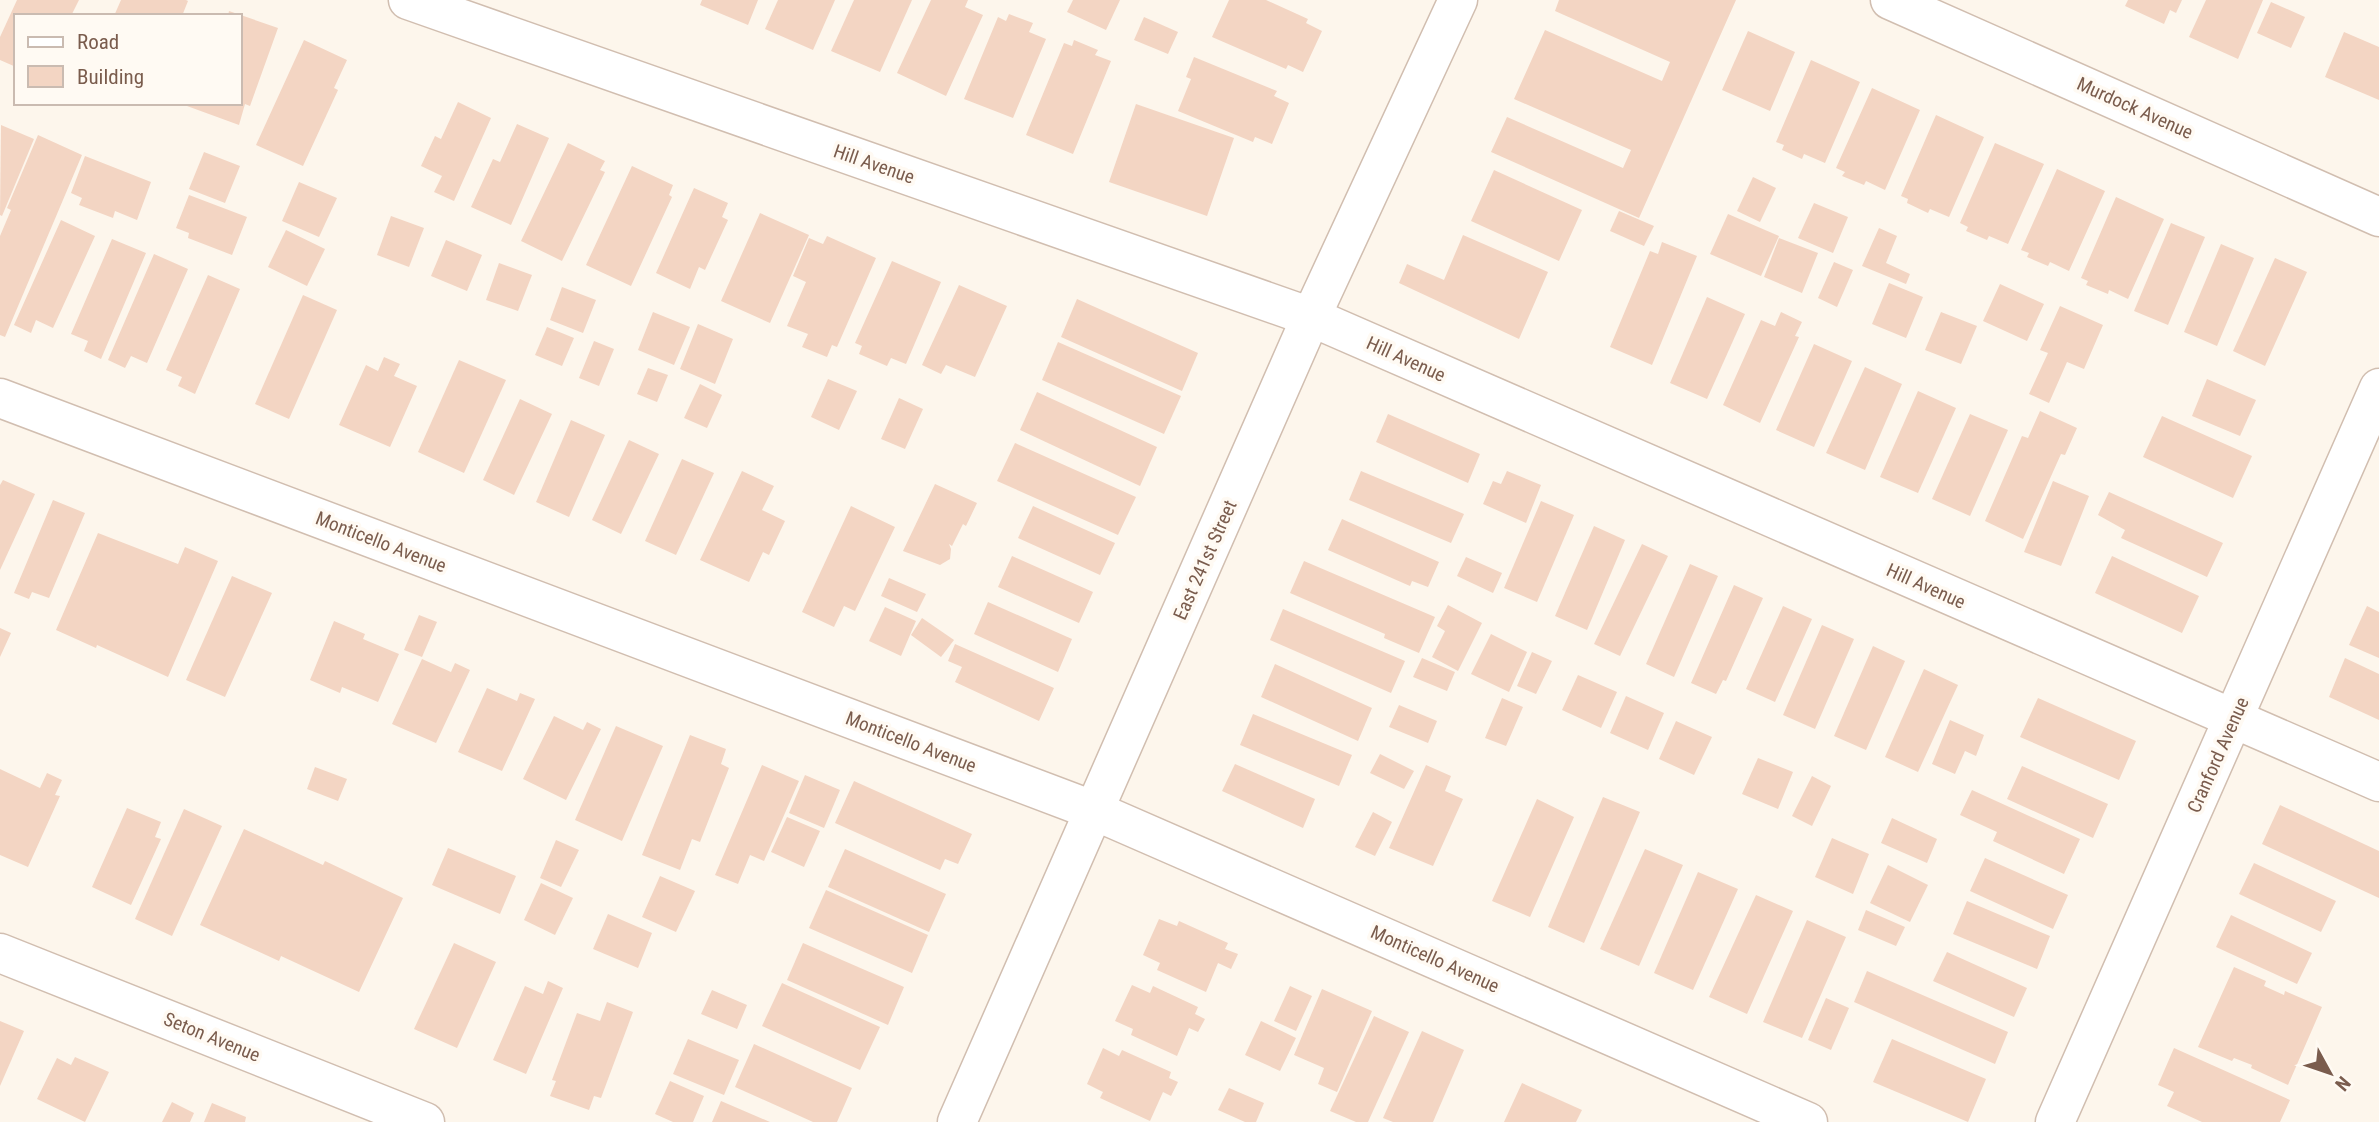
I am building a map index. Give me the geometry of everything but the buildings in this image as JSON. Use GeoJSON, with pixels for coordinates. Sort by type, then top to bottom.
{"type":"FeatureCollection","features":[{"type":"Feature","properties":{"kind":"street","name":"Hill Avenue"},"geometry":{"type":"LineString","coordinates":[[408,0],[1311,317],[2379,782]]}},
{"type":"Feature","properties":{"kind":"street","name":"East 241st Street"},"geometry":{"type":"LineString","coordinates":[[957,1122],[1311,317],[1458,0]]}},
{"type":"Feature","properties":{"kind":"street","name":"Murdock Avenue"},"geometry":{"type":"LineString","coordinates":[[1890,0],[2379,217]]}},
{"type":"Feature","properties":{"kind":"street","name":"Cranford Avenue"},"geometry":{"type":"LineString","coordinates":[[2055,1122],[2379,388]]}},
{"type":"Feature","properties":{"kind":"street","name":"Monticello Avenue"},"geometry":{"type":"LineString","coordinates":[[0,398],[1095,811],[1808,1122]]}},
{"type":"Feature","properties":{"kind":"street","name":"Seton Avenue"},"geometry":{"type":"LineString","coordinates":[[0,953],[425,1122]]}}]}
